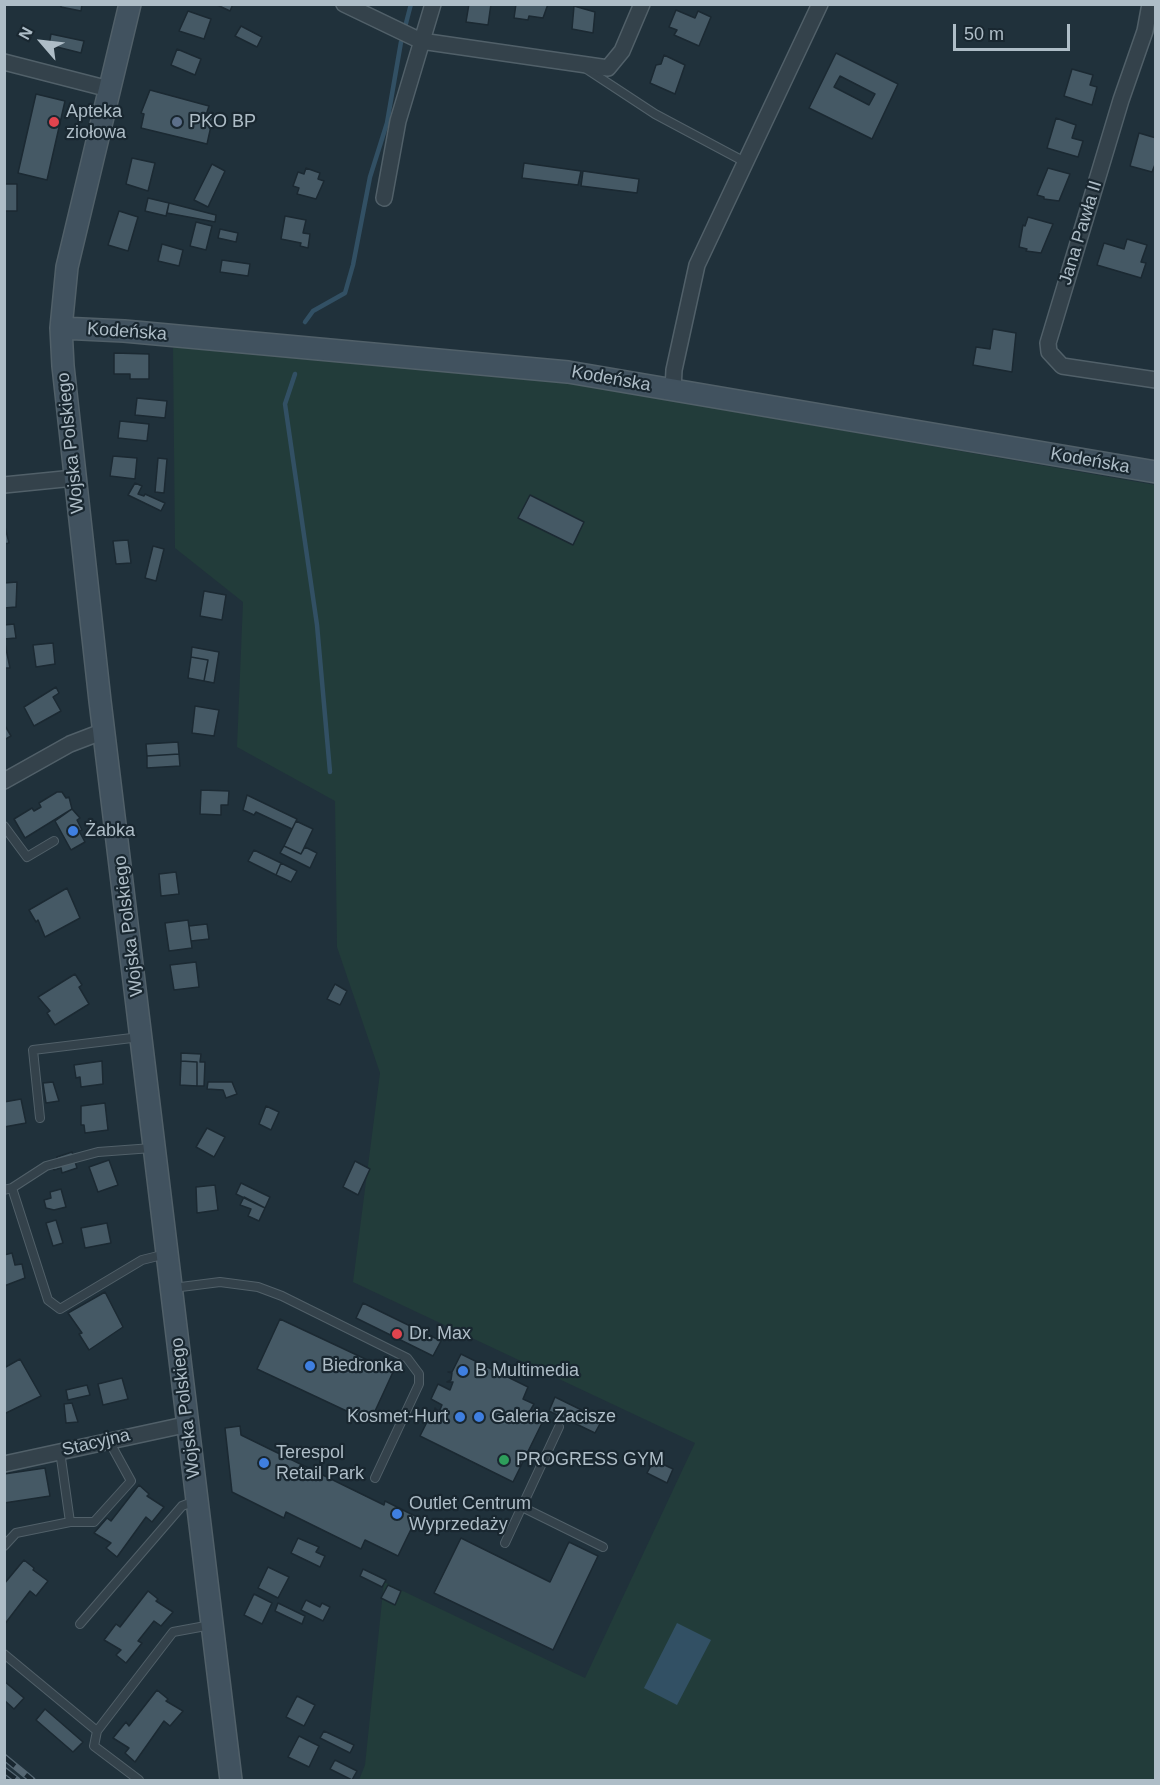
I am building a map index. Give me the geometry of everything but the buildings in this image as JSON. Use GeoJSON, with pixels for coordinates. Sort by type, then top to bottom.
{"type":"FeatureCollection","features":[{"type":"Feature","properties":{"kind":"main road","name":"Wojska Polskiego"},"geometry":{"type":"LineString","coordinates":[[130,4],[68,262],[61,328],[74,478],[231,1780]]}},
{"type":"Feature","properties":{"kind":"main road","name":"Kodeńska"},"geometry":{"type":"LineString","coordinates":[[61,328],[123,331],[533,367],[1155,472]]}},
{"type":"Feature","properties":{"kind":"street"},"geometry":{"type":"LineString","coordinates":[[344,4],[421,41],[608,68],[622,51],[642,4]]}},
{"type":"Feature","properties":{"kind":"street"},"geometry":{"type":"LineString","coordinates":[[384,198],[398,121],[433,4]]}},
{"type":"Feature","properties":{"kind":"street"},"geometry":{"type":"LineString","coordinates":[[673,390],[674,370],[697,265],[820,4]]}},
{"type":"Feature","properties":{"kind":"street","name":"Jana Pawła II"},"geometry":{"type":"LineString","coordinates":[[1150,4],[1145,31],[1121,100],[1048,344],[1049,352],[1062,366],[1155,379]]}},
{"type":"Feature","properties":{"kind":"street"},"geometry":{"type":"LineString","coordinates":[[4,62],[109,89]]}},
{"type":"Feature","properties":{"kind":"street"},"geometry":{"type":"LineString","coordinates":[[4,485],[74,478]]}},
{"type":"Feature","properties":{"kind":"street"},"geometry":{"type":"LineString","coordinates":[[4,782],[70,744],[104,731]]}},
{"type":"Feature","properties":{"kind":"street","name":"Stacyjna"},"geometry":{"type":"LineString","coordinates":[[4,1464],[189,1424]]}},
{"type":"Feature","properties":{"kind":"lane"},"geometry":{"type":"LineString","coordinates":[[579,64],[656,114],[745,162]]}},
{"type":"Feature","properties":{"kind":"lane"},"geometry":{"type":"LineString","coordinates":[[4,826],[27,857],[54,841]]}},
{"type":"Feature","properties":{"kind":"lane"},"geometry":{"type":"LineString","coordinates":[[40,1118],[33,1050],[142,1037]]}},
{"type":"Feature","properties":{"kind":"lane"},"geometry":{"type":"LineString","coordinates":[[155,1148],[98,1152],[46,1166],[8,1189],[48,1300],[60,1309],[142,1260],[168,1254]]}},
{"type":"Feature","properties":{"kind":"lane"},"geometry":{"type":"LineString","coordinates":[[172,1289],[220,1282],[258,1287],[282,1296],[407,1358],[419,1374],[419,1384],[375,1478]]}},
{"type":"Feature","properties":{"kind":"lane"},"geometry":{"type":"LineString","coordinates":[[505,1543],[559,1427]]}},
{"type":"Feature","properties":{"kind":"lane"},"geometry":{"type":"LineString","coordinates":[[4,1546],[16,1533],[70,1522],[94,1522],[131,1481],[109,1441]]}},
{"type":"Feature","properties":{"kind":"lane"},"geometry":{"type":"LineString","coordinates":[[60,1451],[70,1522]]}},
{"type":"Feature","properties":{"kind":"lane"},"geometry":{"type":"LineString","coordinates":[[80,1624],[182,1506],[197,1500]]}},
{"type":"Feature","properties":{"kind":"lane"},"geometry":{"type":"LineString","coordinates":[[522,1507],[603,1546]]}},
{"type":"Feature","properties":{"kind":"lane"},"geometry":{"type":"LineString","coordinates":[[139,1780],[94,1746],[97,1731],[173,1632],[212,1625]]}},
{"type":"Feature","properties":{"kind":"lane"},"geometry":{"type":"LineString","coordinates":[[4,1654],[97,1731]]}},
{"type":"Feature","properties":{"kind":"green space"},"geometry":{"type":"Polygon","coordinates":[[[173,347],[553,380],[1155,485],[1155,1780],[359,1780],[365,1765],[384,1582],[585,1678],[695,1443],[353,1282],[380,1073],[337,947],[335,801],[237,747],[243,602],[175,548],[173,347]]]}},
{"type":"Feature","properties":{"kind":"water"},"geometry":{"type":"Polygon","coordinates":[[[677,1623],[711,1640],[677,1705],[644,1688],[677,1623]]]}},
{"type":"Feature","properties":{"kind":"waterway"},"geometry":{"type":"LineString","coordinates":[[405,27],[411,4]]}},
{"type":"Feature","properties":{"kind":"waterway"},"geometry":{"type":"LineString","coordinates":[[305,322],[313,311],[345,293],[353,265],[370,177],[387,123],[401,42]]}},
{"type":"Feature","properties":{"kind":"waterway"},"geometry":{"type":"LineString","coordinates":[[295,374],[285,404],[317,625],[330,772]]}},
{"type":"Feature","properties":{"kind":"railway"},"geometry":{"type":"LineString","coordinates":[[4,1757],[32,1780]]}},
{"type":"Feature","properties":{"kind":"railway"},"geometry":{"type":"LineString","coordinates":[[4,1770],[17,1780]]}},
{"type":"Feature","properties":{"kind":"place","name":"Apteka ziołowa"},"geometry":{"type":"Point","coordinates":[54,122]}},
{"type":"Feature","properties":{"kind":"place","name":"PKO BP"},"geometry":{"type":"Point","coordinates":[177,122]}},
{"type":"Feature","properties":{"kind":"place","name":"Żabka"},"geometry":{"type":"Point","coordinates":[73,831]}},
{"type":"Feature","properties":{"kind":"place","name":"Dr. Max"},"geometry":{"type":"Point","coordinates":[397,1334]}},
{"type":"Feature","properties":{"kind":"place","name":"Biedronka"},"geometry":{"type":"Point","coordinates":[310,1366]}},
{"type":"Feature","properties":{"kind":"place","name":"B Multimedia"},"geometry":{"type":"Point","coordinates":[463,1371]}},
{"type":"Feature","properties":{"kind":"place","name":"Kosmet-Hurt"},"geometry":{"type":"Point","coordinates":[460,1417]}},
{"type":"Feature","properties":{"kind":"place","name":"Galeria Zacisze"},"geometry":{"type":"Point","coordinates":[479,1417]}},
{"type":"Feature","properties":{"kind":"place","name":"PROGRESS GYM"},"geometry":{"type":"Point","coordinates":[504,1460]}},
{"type":"Feature","properties":{"kind":"place","name":"Terespol Retail Park"},"geometry":{"type":"Point","coordinates":[264,1463]}},
{"type":"Feature","properties":{"kind":"place","name":"Outlet Centrum Wyprzedaży"},"geometry":{"type":"Point","coordinates":[397,1514]}}]}
